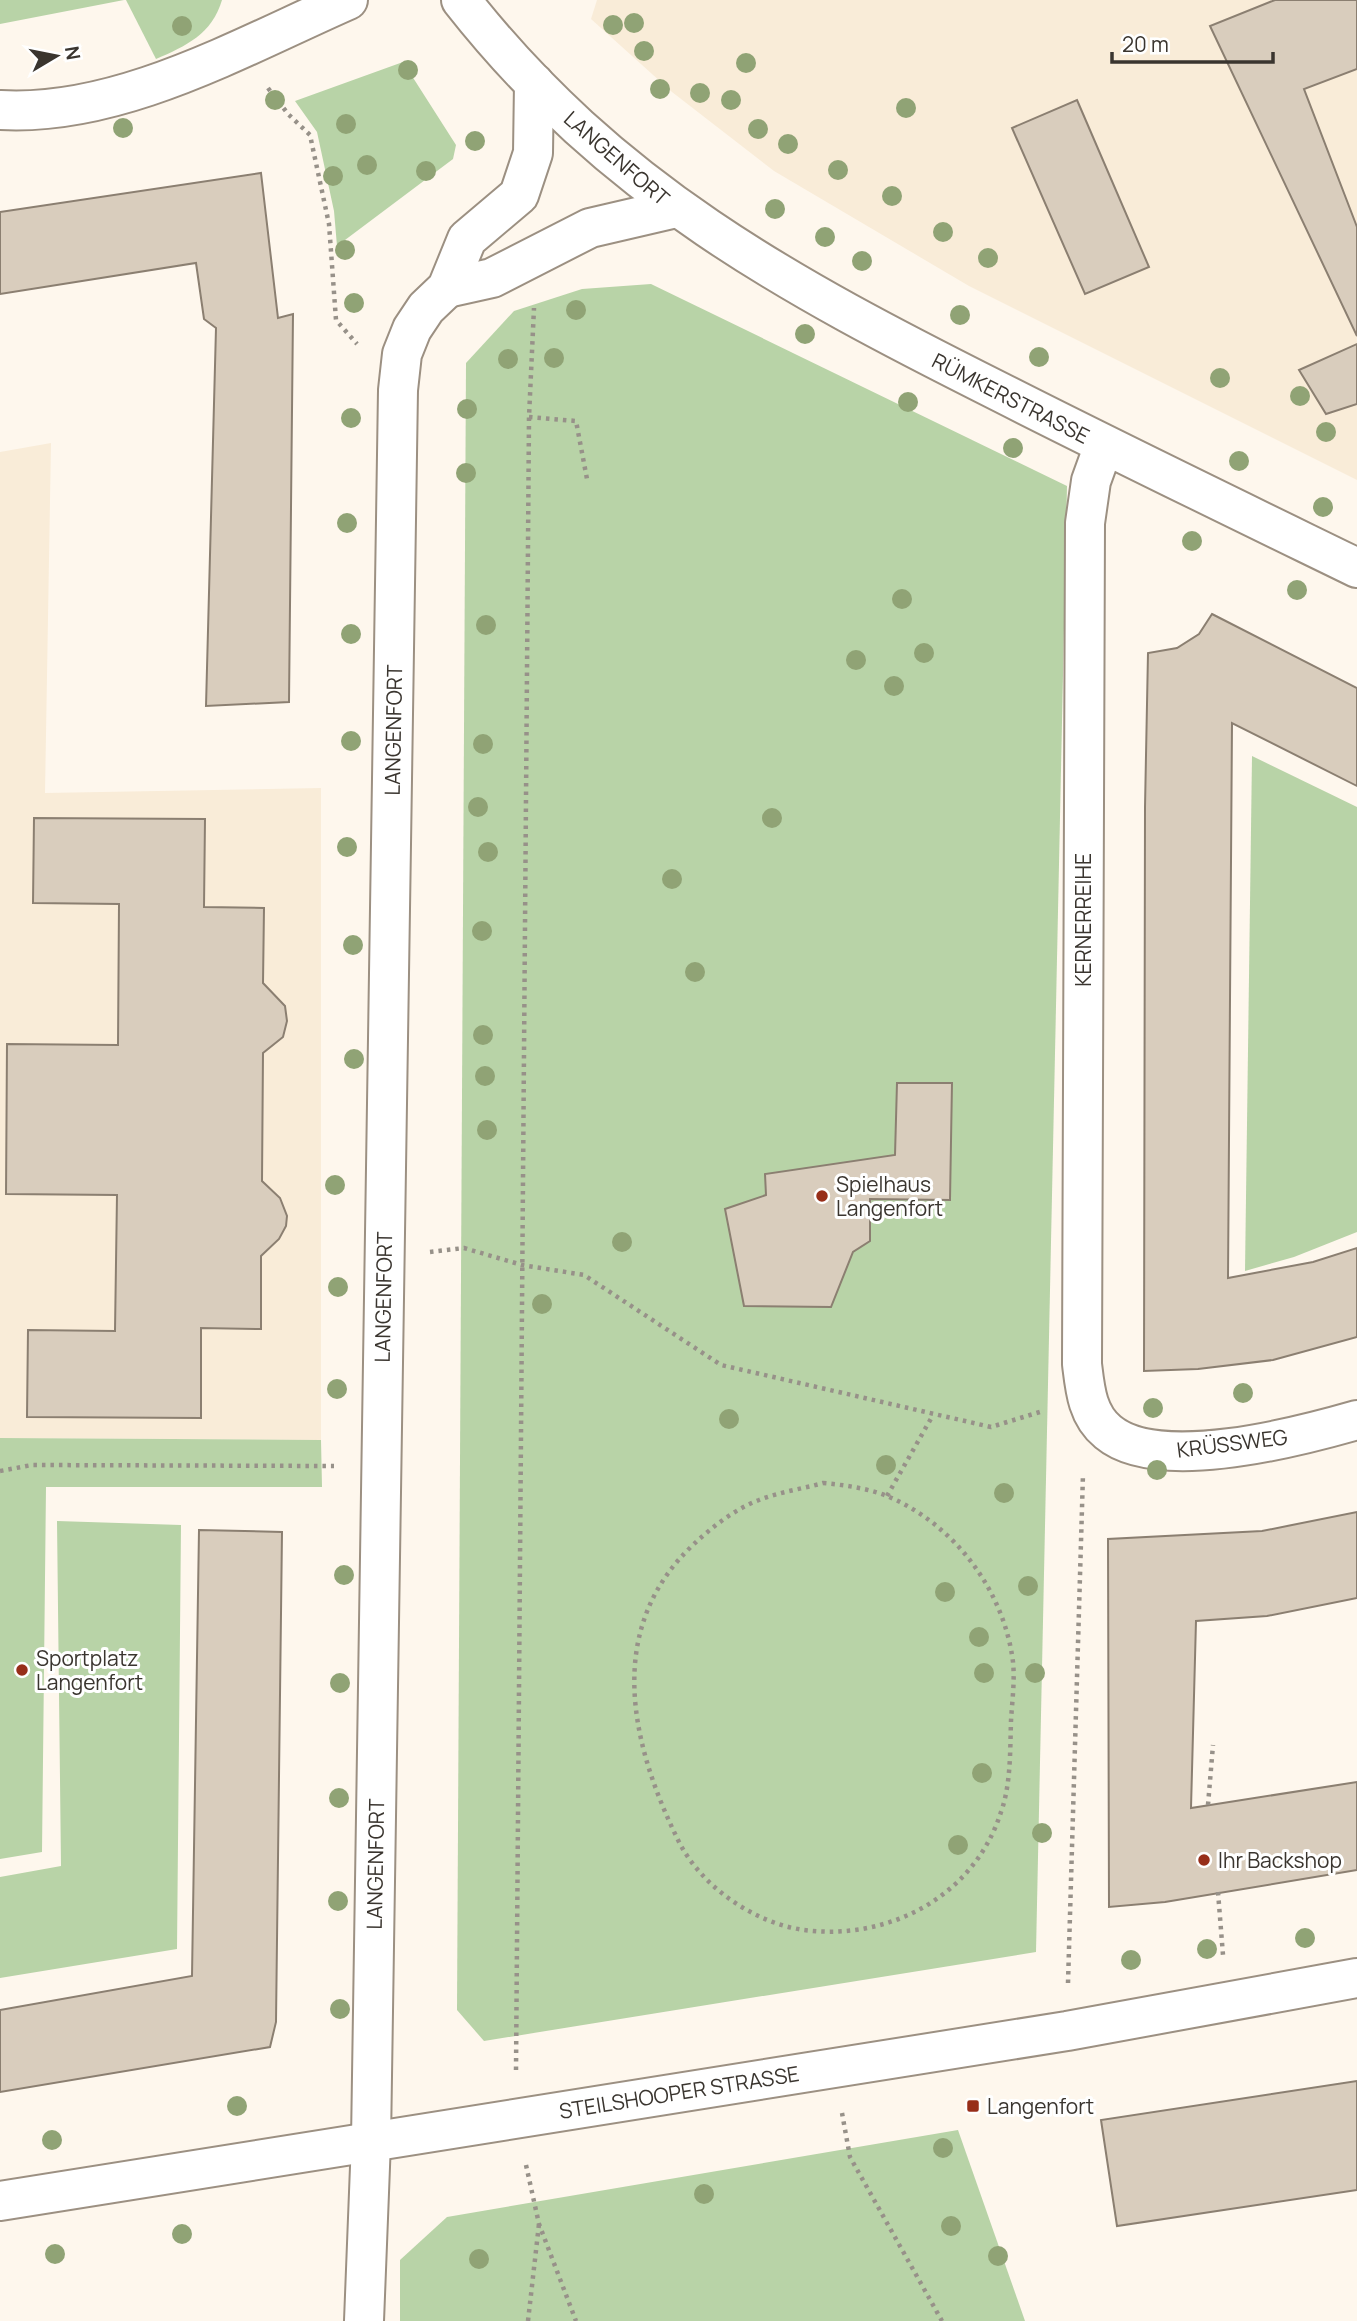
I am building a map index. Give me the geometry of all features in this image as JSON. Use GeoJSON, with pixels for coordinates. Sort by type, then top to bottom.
{"type":"FeatureCollection","features":[{"type":"Feature","properties":{"kind":"street"},"geometry":{"type":"LineString","coordinates":[[0,110],[59,108],[113,97],[238,49],[348,0]]}},
{"type":"Feature","properties":{"kind":"street","name":"LANGENFORT"},"geometry":{"type":"LineString","coordinates":[[461,0],[534,83],[596,144],[676,208]]}},
{"type":"Feature","properties":{"kind":"street","name":"LANGENFORT"},"geometry":{"type":"LineString","coordinates":[[364,2321],[371,2141],[398,390],[401,354],[412,329],[426,308],[447,288],[467,239],[519,195],[529,172],[533,153],[534,83]]}},
{"type":"Feature","properties":{"kind":"street","name":"LANGENFORT"},"geometry":{"type":"LineString","coordinates":[[447,288],[492,278],[590,228],[676,208]]}},
{"type":"Feature","properties":{"kind":"street","name":"RÜMKERSTRASSE"},"geometry":{"type":"LineString","coordinates":[[676,208],[773,272],[851,317],[1104,445],[1357,568]]}},
{"type":"Feature","properties":{"kind":"street","name":"KERNERREIHE"},"geometry":{"type":"LineString","coordinates":[[1086,1398],[1082,1364],[1084,523],[1091,481],[1104,445]]}},
{"type":"Feature","properties":{"kind":"street","name":"KRÜSSWEG"},"geometry":{"type":"LineString","coordinates":[[1086,1398],[1107,1432],[1128,1445],[1173,1452],[1264,1443],[1357,1420]]}},
{"type":"Feature","properties":{"kind":"street","name":"STEILSHOOPER STRASSE"},"geometry":{"type":"LineString","coordinates":[[0,2201],[1067,2031],[1357,1978]]}},
{"type":"Feature","properties":{"kind":"path"},"geometry":{"type":"LineString","coordinates":[[238,49],[288,114],[310,135],[329,224],[336,320],[398,390]]}},
{"type":"Feature","properties":{"kind":"path"},"geometry":{"type":"LineString","coordinates":[[534,304],[529,417],[516,2117],[539,2224],[576,2321]]}},
{"type":"Feature","properties":{"kind":"path"},"geometry":{"type":"LineString","coordinates":[[529,417],[576,421],[587,479]]}},
{"type":"Feature","properties":{"kind":"path"},"geometry":{"type":"LineString","coordinates":[[384,1257],[464,1248],[522,1265],[584,1275],[721,1365],[991,1427],[1086,1398],[1067,2031]]}},
{"type":"Feature","properties":{"kind":"path"},"geometry":{"type":"LineString","coordinates":[[887,1496],[934,1414]]}},
{"type":"Feature","properties":{"kind":"path"},"geometry":{"type":"LineString","coordinates":[[0,1471],[32,1465],[380,1466]]}},
{"type":"Feature","properties":{"kind":"path"},"geometry":{"type":"LineString","coordinates":[[823,1483],[852,1486],[887,1496],[935,1523],[979,1569],[1006,1628],[1013,1664],[1010,1763],[1001,1812],[979,1857],[951,1889],[917,1913],[875,1928],[853,1931],[831,1933],[791,1928],[751,1913],[724,1895],[701,1873],[681,1846],[659,1796],[635,1716],[633,1667],[641,1628],[657,1590],[679,1558],[708,1531],[758,1500],[823,1483]]}},
{"type":"Feature","properties":{"kind":"path"},"geometry":{"type":"LineString","coordinates":[[1208,1805],[1213,1745]]}},
{"type":"Feature","properties":{"kind":"path"},"geometry":{"type":"LineString","coordinates":[[1218,1892],[1227,2002]]}},
{"type":"Feature","properties":{"kind":"path"},"geometry":{"type":"LineString","coordinates":[[833,2067],[850,2157],[942,2321]]}},
{"type":"Feature","properties":{"kind":"path"},"geometry":{"type":"LineString","coordinates":[[528,2321],[539,2224]]}},
{"type":"Feature","properties":{"kind":"shaded area"},"geometry":{"type":"Polygon","coordinates":[[[597,0],[1357,0],[1357,480],[969,286],[774,171],[672,92],[591,19],[597,0]]]}},
{"type":"Feature","properties":{"kind":"shaded area"},"geometry":{"type":"Polygon","coordinates":[[[51,443],[45,793],[321,788],[321,1440],[0,1438],[0,452],[51,443]]]}},
{"type":"Feature","properties":{"kind":"green space"},"geometry":{"type":"Polygon","coordinates":[[[0,0],[124,0],[0,24],[0,0]]]}},
{"type":"Feature","properties":{"kind":"green space"},"geometry":{"type":"Polygon","coordinates":[[[126,0],[222,0],[218,12],[205,30],[187,44],[156,59],[126,0]]]}},
{"type":"Feature","properties":{"kind":"green space"},"geometry":{"type":"Polygon","coordinates":[[[403,62],[456,145],[453,159],[337,246],[334,211],[317,132],[295,101],[403,62]]]}},
{"type":"Feature","properties":{"kind":"green space"},"geometry":{"type":"Polygon","coordinates":[[[651,284],[1067,486],[1036,1952],[484,2041],[457,2010],[466,363],[514,311],[582,289],[651,284]]]}},
{"type":"Feature","properties":{"kind":"green space"},"geometry":{"type":"Polygon","coordinates":[[[1252,756],[1357,807],[1357,1232],[1294,1257],[1245,1271],[1252,756]]]}},
{"type":"Feature","properties":{"kind":"green space","name":"Sportplatz Langenfort"},"geometry":{"type":"Polygon","coordinates":[[[0,1438],[321,1440],[322,1487],[46,1487],[42,1852],[0,1859],[0,1438]]]}},
{"type":"Feature","properties":{"kind":"green space"},"geometry":{"type":"Polygon","coordinates":[[[57,1521],[181,1525],[177,1949],[0,1978],[0,1877],[61,1866],[57,1521]]]}},
{"type":"Feature","properties":{"kind":"green space"},"geometry":{"type":"Polygon","coordinates":[[[958,2130],[1025,2321],[400,2321],[400,2260],[447,2217],[958,2130]]]}},
{"type":"Feature","properties":{"kind":"building"},"geometry":{"type":"Polygon","coordinates":[[[1275,0],[1357,0],[1357,69],[1304,89],[1357,227],[1357,336],[1210,26],[1275,0]]]}},
{"type":"Feature","properties":{"kind":"building"},"geometry":{"type":"Polygon","coordinates":[[[1077,100],[1149,267],[1085,294],[1012,128],[1077,100]]]}},
{"type":"Feature","properties":{"kind":"building"},"geometry":{"type":"Polygon","coordinates":[[[261,173],[278,318],[293,314],[289,702],[206,706],[216,328],[204,319],[196,263],[0,294],[0,212],[261,173]]]}},
{"type":"Feature","properties":{"kind":"building"},"geometry":{"type":"Polygon","coordinates":[[[1357,344],[1357,404],[1326,414],[1299,370],[1357,344]]]}},
{"type":"Feature","properties":{"kind":"building"},"geometry":{"type":"Polygon","coordinates":[[[1212,614],[1357,688],[1357,786],[1232,723],[1228,1278],[1313,1262],[1357,1248],[1357,1337],[1273,1360],[1198,1369],[1144,1371],[1145,807],[1148,653],[1177,648],[1199,634],[1212,614]]]}},
{"type":"Feature","properties":{"kind":"building"},"geometry":{"type":"Polygon","coordinates":[[[34,818],[205,819],[204,907],[264,908],[263,983],[285,1006],[287,1021],[283,1037],[263,1053],[262,1181],[280,1198],[287,1216],[286,1226],[279,1239],[261,1256],[261,1329],[201,1328],[201,1418],[27,1417],[28,1330],[115,1331],[117,1195],[6,1194],[7,1044],[118,1045],[119,904],[33,903],[34,818]]]}},
{"type":"Feature","properties":{"kind":"building","name":"Spielhaus Langenfort"},"geometry":{"type":"Polygon","coordinates":[[[897,1083],[952,1083],[950,1200],[870,1199],[870,1241],[853,1252],[831,1307],[744,1306],[725,1209],[766,1195],[765,1174],[895,1155],[897,1083]]]}},
{"type":"Feature","properties":{"kind":"building"},"geometry":{"type":"Polygon","coordinates":[[[1357,1512],[1357,1598],[1267,1616],[1196,1621],[1191,1808],[1357,1782],[1357,1870],[1165,1902],[1109,1907],[1108,1539],[1262,1531],[1357,1512]]]}},
{"type":"Feature","properties":{"kind":"building"},"geometry":{"type":"Polygon","coordinates":[[[199,1530],[282,1532],[276,2022],[270,2047],[0,2092],[0,2010],[192,1976],[199,1530]]]}},
{"type":"Feature","properties":{"kind":"building"},"geometry":{"type":"Polygon","coordinates":[[[1357,2081],[1357,2190],[1117,2226],[1101,2120],[1357,2081]]]}},
{"type":"Feature","properties":{"kind":"place","name":"Spielhaus Langenfort"},"geometry":{"type":"Point","coordinates":[822,1196]}},
{"type":"Feature","properties":{"kind":"place","name":"Sportplatz Langenfort"},"geometry":{"type":"Point","coordinates":[22,1670]}},
{"type":"Feature","properties":{"kind":"place","name":"Ihr Backshop"},"geometry":{"type":"Point","coordinates":[1204,1860]}},
{"type":"Feature","properties":{"kind":"place","name":"Langenfort"},"geometry":{"type":"Point","coordinates":[973,2106]}}]}
